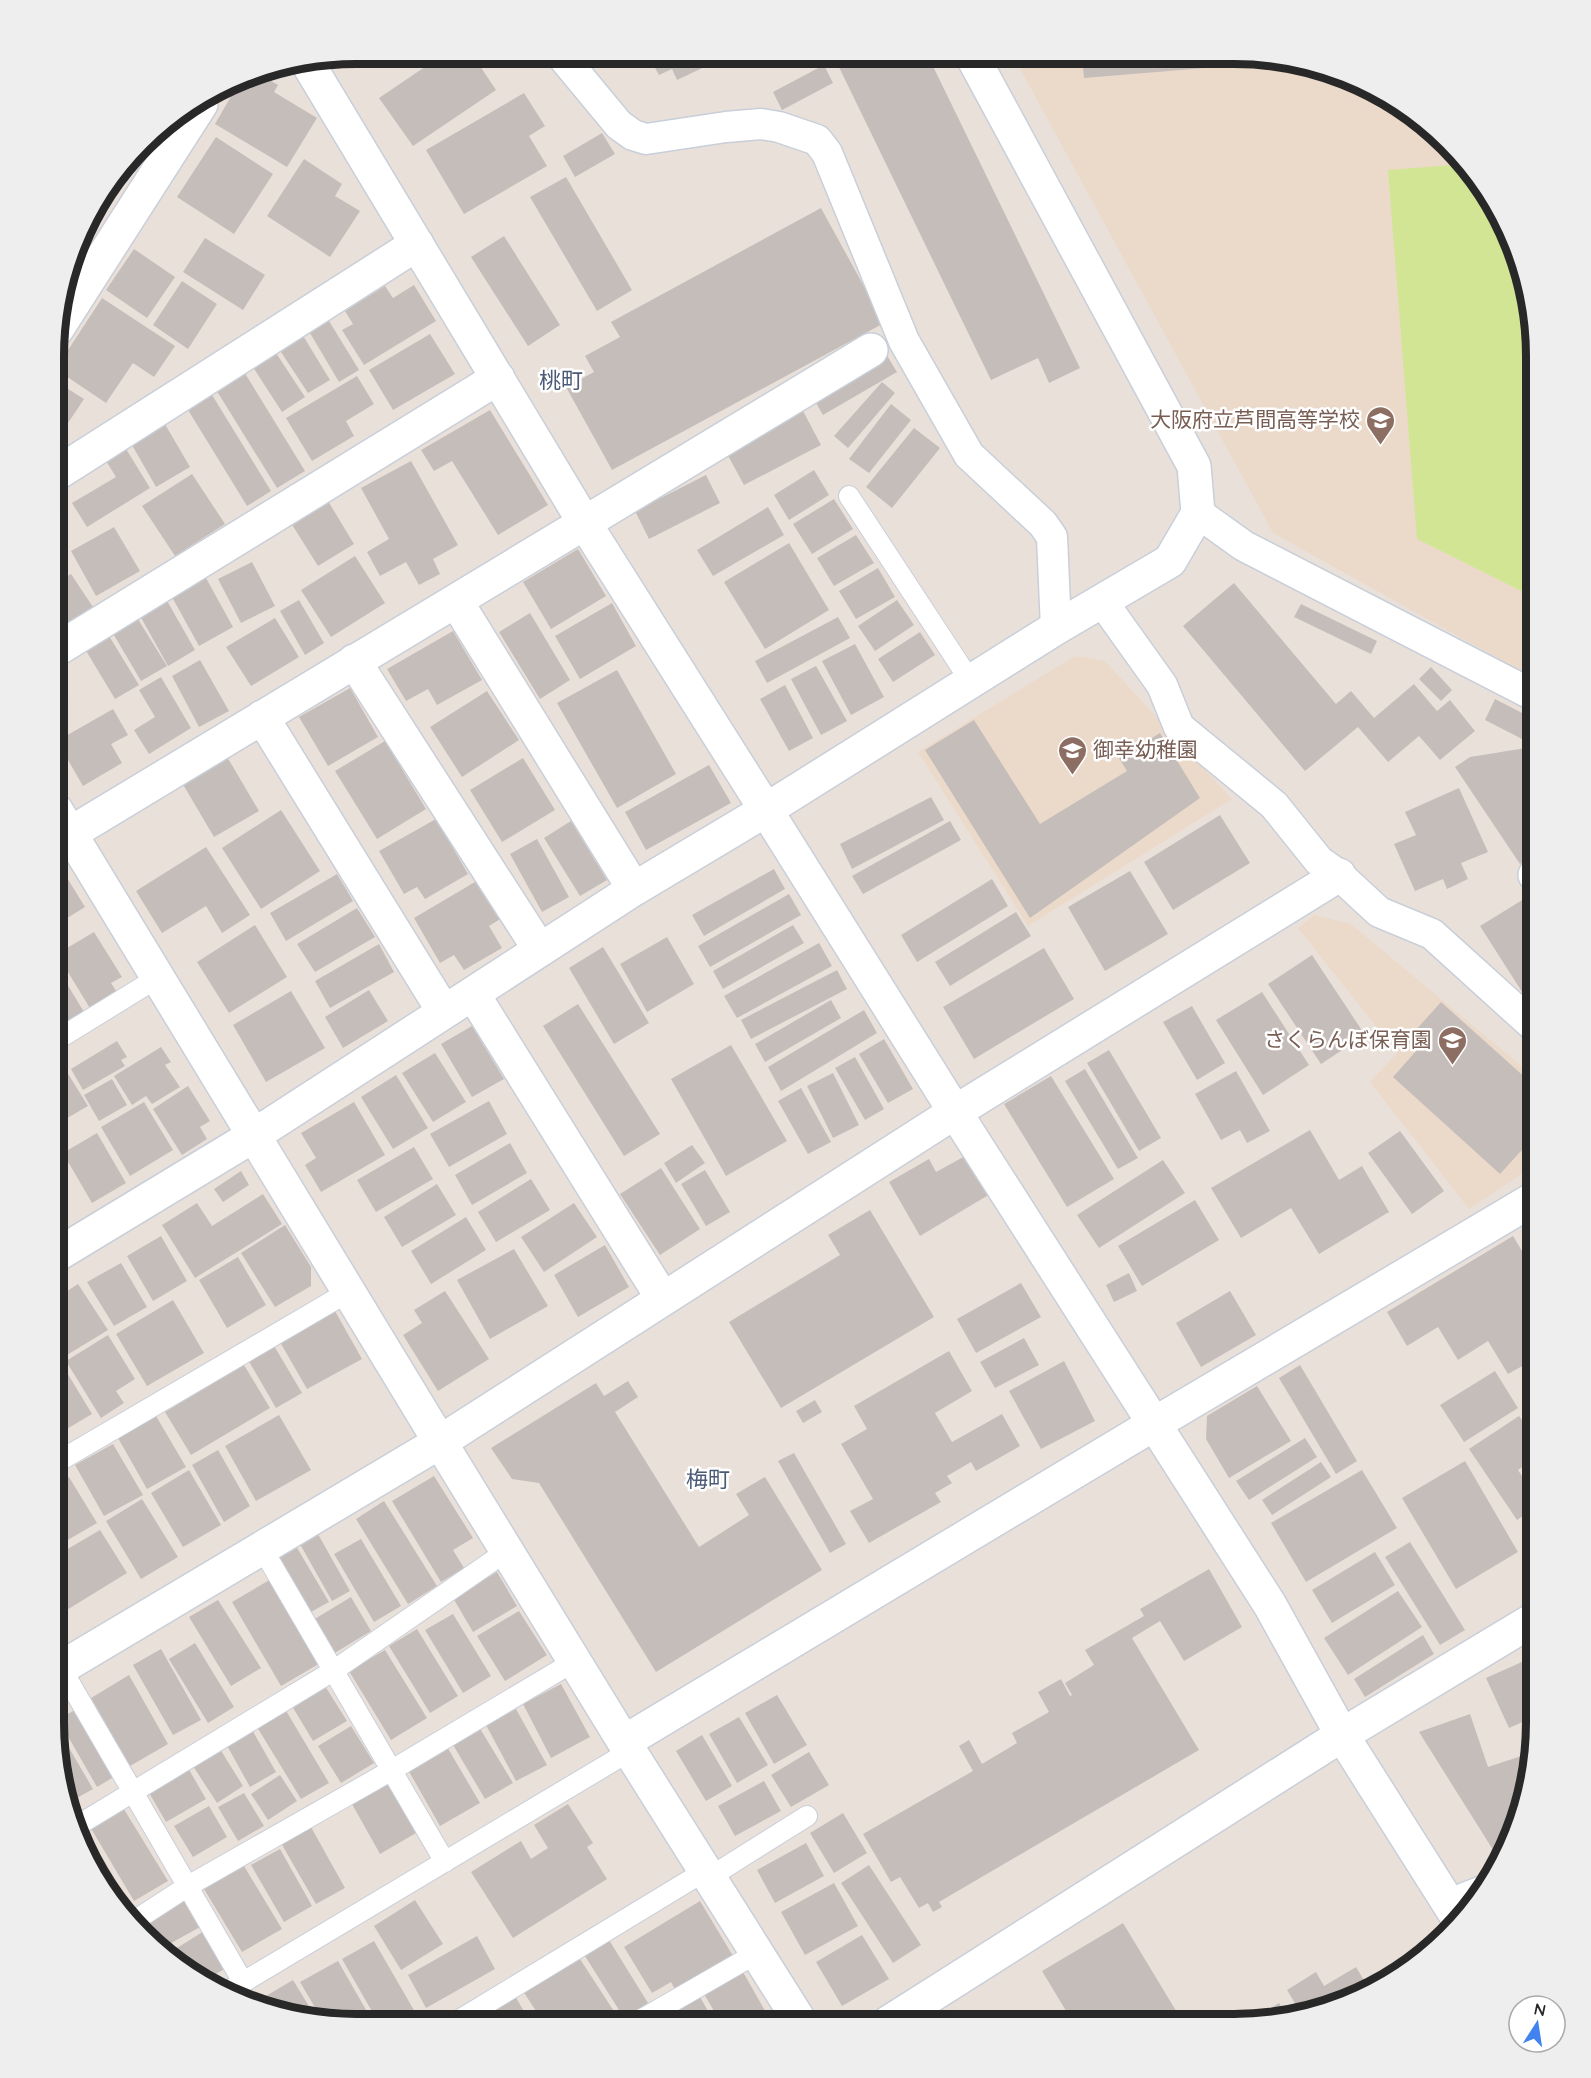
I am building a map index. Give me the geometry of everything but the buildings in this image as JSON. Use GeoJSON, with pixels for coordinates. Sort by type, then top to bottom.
{"type":"FeatureCollection","features":[{"type":"Feature","properties":{"kind":"street"},"geometry":{"type":"LineString","coordinates":[[568,64],[619,125],[633,135],[646,138],[761,124],[779,127],[817,140],[826,153],[904,340],[969,455],[1042,524],[1052,537],[1056,628]]}},
{"type":"Feature","properties":{"kind":"street"},"geometry":{"type":"LineString","coordinates":[[64,1251],[253,1136],[634,889],[1056,628],[1170,561],[1198,513],[1194,466],[976,64]]}},
{"type":"Feature","properties":{"kind":"street"},"geometry":{"type":"LineString","coordinates":[[311,68],[584,522],[955,1112],[1270,1605],[1342,1735],[1455,1912]]}},
{"type":"Feature","properties":{"kind":"street"},"geometry":{"type":"LineString","coordinates":[[68,312],[195,113]]}},
{"type":"Feature","properties":{"kind":"street"},"geometry":{"type":"LineString","coordinates":[[64,469],[417,244]]}},
{"type":"Feature","properties":{"kind":"street"},"geometry":{"type":"LineString","coordinates":[[64,826],[262,717],[871,350]]}},
{"type":"Feature","properties":{"kind":"street"},"geometry":{"type":"LineString","coordinates":[[64,645],[498,378]]}},
{"type":"Feature","properties":{"kind":"street"},"geometry":{"type":"LineString","coordinates":[[1198,513],[1244,546],[1526,691]]}},
{"type":"Feature","properties":{"kind":"street"},"geometry":{"type":"LineString","coordinates":[[456,601],[634,889]]}},
{"type":"Feature","properties":{"kind":"street"},"geometry":{"type":"LineString","coordinates":[[1102,601],[1162,685],[1179,727],[1274,805],[1319,861],[1339,875],[1379,912],[1432,934],[1526,1019]]}},
{"type":"Feature","properties":{"kind":"street"},"geometry":{"type":"LineString","coordinates":[[354,661],[540,950]]}},
{"type":"Feature","properties":{"kind":"street"},"geometry":{"type":"LineString","coordinates":[[262,717],[444,1012]]}},
{"type":"Feature","properties":{"kind":"street"},"geometry":{"type":"LineString","coordinates":[[64,834],[157,978],[627,1747],[795,2014]]}},
{"type":"Feature","properties":{"kind":"street"},"geometry":{"type":"LineString","coordinates":[[64,1666],[440,1442],[955,1112],[1339,875]]}},
{"type":"Feature","properties":{"kind":"street"},"geometry":{"type":"LineString","coordinates":[[473,994],[663,1299]]}},
{"type":"Feature","properties":{"kind":"street"},"geometry":{"type":"LineString","coordinates":[[627,1747],[1154,1424],[1526,1204]]}},
{"type":"Feature","properties":{"kind":"street"},"geometry":{"type":"LineString","coordinates":[[902,2014],[1342,1735],[1526,1624]]}},
{"type":"Feature","properties":{"kind":"lane"},"geometry":{"type":"LineString","coordinates":[[849,496],[971,682]]}},
{"type":"Feature","properties":{"kind":"lane"},"geometry":{"type":"LineString","coordinates":[[64,1035],[157,978]]}},
{"type":"Feature","properties":{"kind":"lane"},"geometry":{"type":"LineString","coordinates":[[64,1458],[348,1292]]}},
{"type":"Feature","properties":{"kind":"lane"},"geometry":{"type":"LineString","coordinates":[[262,1548],[446,1862]]}},
{"type":"Feature","properties":{"kind":"lane"},"geometry":{"type":"LineString","coordinates":[[83,1822],[333,1671],[507,1551]]}},
{"type":"Feature","properties":{"kind":"lane"},"geometry":{"type":"LineString","coordinates":[[140,1917],[188,1886],[392,1770],[575,1661]]}},
{"type":"Feature","properties":{"kind":"lane"},"geometry":{"type":"LineString","coordinates":[[64,1680],[132,1791],[243,1982]]}},
{"type":"Feature","properties":{"kind":"lane"},"geometry":{"type":"LineString","coordinates":[[235,1986],[446,1862],[627,1747]]}},
{"type":"Feature","properties":{"kind":"lane"},"geometry":{"type":"LineString","coordinates":[[470,2014],[807,1816]]}},
{"type":"Feature","properties":{"kind":"lane"},"geometry":{"type":"LineString","coordinates":[[651,2014],[757,1953]]}},
{"type":"Feature","properties":{"kind":"shaded area","name":"大阪府立芦間高等学校"},"geometry":{"type":"Polygon","coordinates":[[[1017,64],[1234,64],[1272,67],[1310,74],[1363,95],[1412,125],[1454,164],[1487,211],[1504,245],[1517,281],[1526,338],[1526,674],[1273,533],[1017,64]]]}},
{"type":"Feature","properties":{"kind":"shaded area","name":"御幸幼稚園"},"geometry":{"type":"Polygon","coordinates":[[[1075,656],[1105,661],[1232,799],[1028,926],[918,752],[1075,656]]]}},
{"type":"Feature","properties":{"kind":"shaded area","name":"さくらんぼ保育園"},"geometry":{"type":"Polygon","coordinates":[[[1314,915],[1351,924],[1526,1070],[1526,1171],[1469,1209],[1370,1082],[1397,1053],[1298,928],[1314,915]]]}},
{"type":"Feature","properties":{"kind":"green space"},"geometry":{"type":"Polygon","coordinates":[[[1455,165],[1487,211],[1504,245],[1517,281],[1526,338],[1526,594],[1417,539],[1388,170],[1455,165]]]}},
{"type":"Feature","properties":{"kind":"place","name":"大阪府立芦間高等学校"},"geometry":{"type":"Point","coordinates":[1381,446]}},
{"type":"Feature","properties":{"kind":"place","name":"御幸幼稚園"},"geometry":{"type":"Point","coordinates":[1072,776]}},
{"type":"Feature","properties":{"kind":"place","name":"さくらんぼ保育園"},"geometry":{"type":"Point","coordinates":[1453,1066]}},
{"type":"Feature","properties":{"kind":"district","name":"桃町"},"geometry":{"type":"Point","coordinates":[561,380]}},
{"type":"Feature","properties":{"kind":"district","name":"梅町"},"geometry":{"type":"Point","coordinates":[708,1479]}}]}
